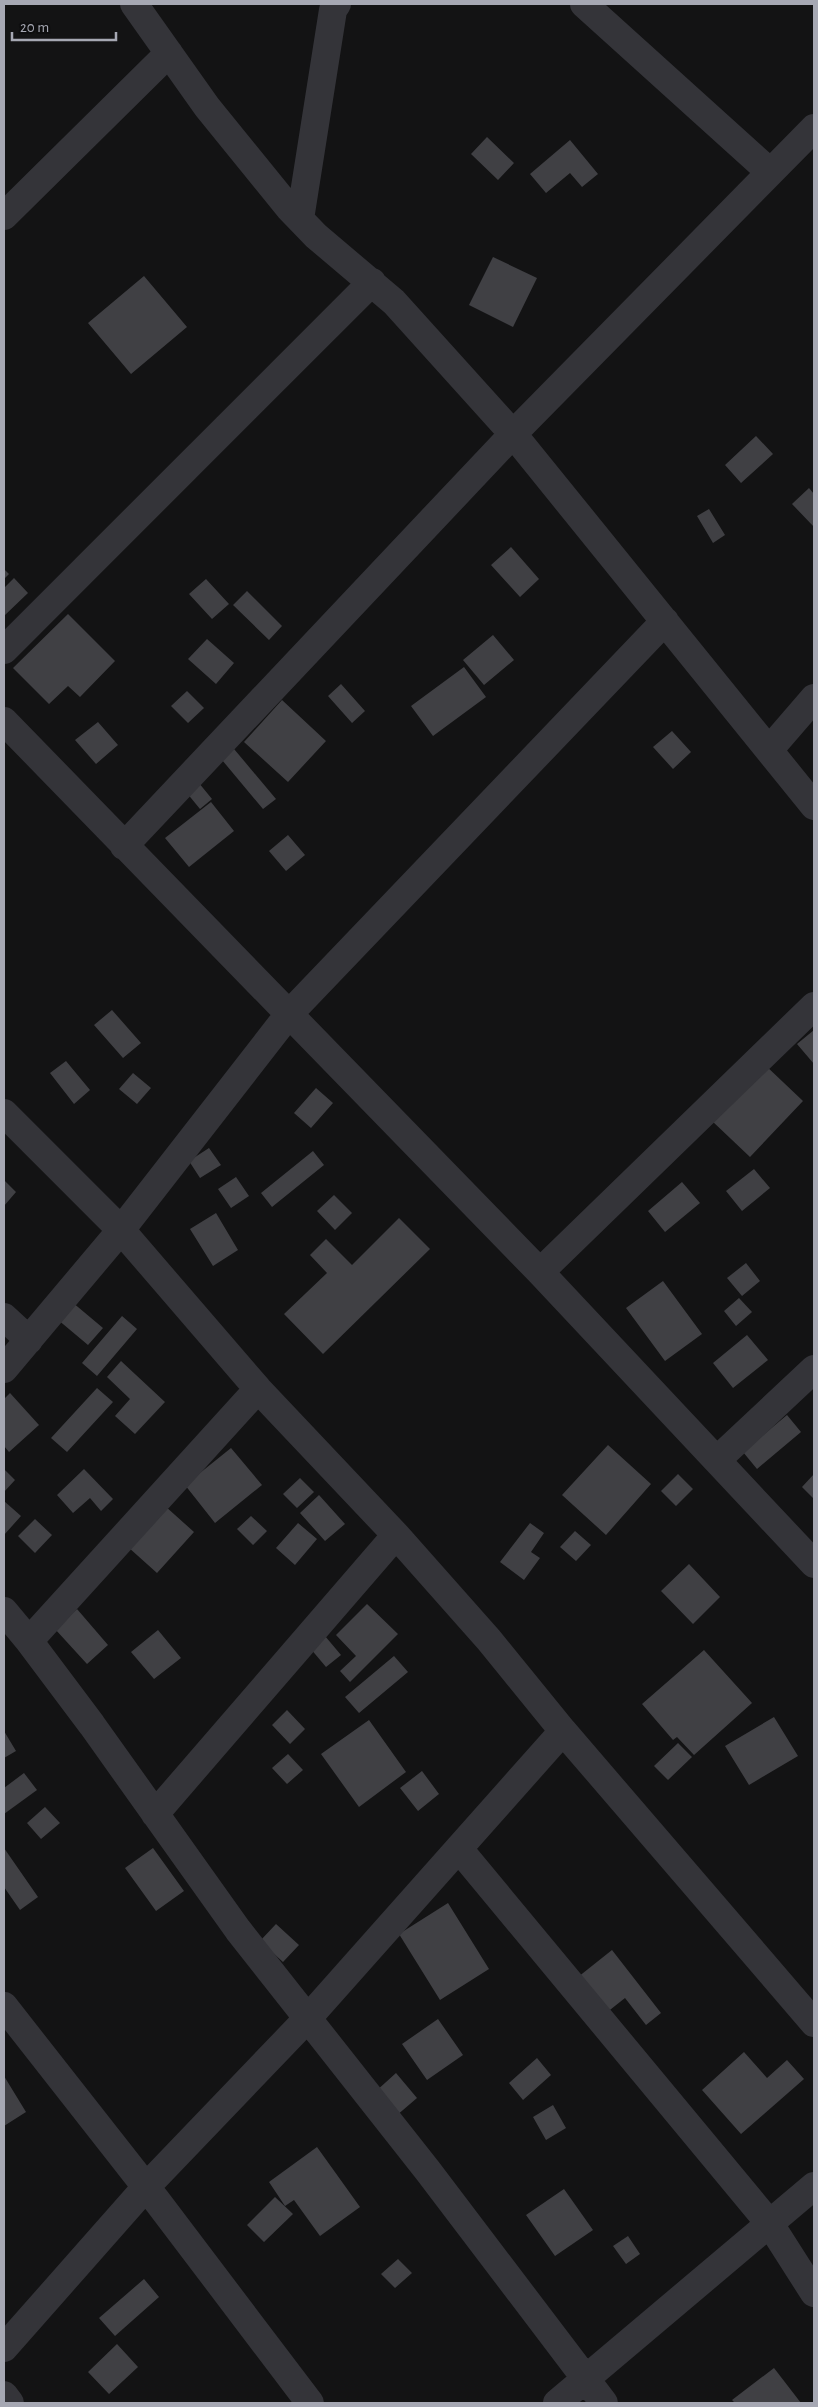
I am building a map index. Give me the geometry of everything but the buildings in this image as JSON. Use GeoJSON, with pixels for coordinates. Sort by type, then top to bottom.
{"type":"FeatureCollection","features":[{"type":"Feature","properties":{"kind":"street"},"geometry":{"type":"LineString","coordinates":[[134,4],[207,107],[300,219],[316,236],[372,282],[433,344],[513,434],[814,806]]}},
{"type":"Feature","properties":{"kind":"street"},"geometry":{"type":"LineString","coordinates":[[300,219],[334,10],[337,4]]}},
{"type":"Feature","properties":{"kind":"street"},"geometry":{"type":"LineString","coordinates":[[584,4],[770,172]]}},
{"type":"Feature","properties":{"kind":"street"},"geometry":{"type":"LineString","coordinates":[[4,216],[169,53]]}},
{"type":"Feature","properties":{"kind":"street"},"geometry":{"type":"LineString","coordinates":[[124,846],[513,434],[814,128]]}},
{"type":"Feature","properties":{"kind":"street"},"geometry":{"type":"LineString","coordinates":[[4,650],[372,282]]}},
{"type":"Feature","properties":{"kind":"street"},"geometry":{"type":"LineString","coordinates":[[4,1369],[121,1230],[289,1014],[665,621]]}},
{"type":"Feature","properties":{"kind":"street"},"geometry":{"type":"LineString","coordinates":[[768,750],[814,698]]}},
{"type":"Feature","properties":{"kind":"street"},"geometry":{"type":"LineString","coordinates":[[4,721],[540,1272],[814,1564]]}},
{"type":"Feature","properties":{"kind":"street"},"geometry":{"type":"LineString","coordinates":[[540,1272],[814,1006]]}},
{"type":"Feature","properties":{"kind":"street"},"geometry":{"type":"LineString","coordinates":[[4,1113],[121,1230],[258,1389],[396,1535],[489,1640],[563,1731],[814,2024]]}},
{"type":"Feature","properties":{"kind":"street"},"geometry":{"type":"LineString","coordinates":[[4,1317],[29,1340]]}},
{"type":"Feature","properties":{"kind":"street"},"geometry":{"type":"LineString","coordinates":[[717,1460],[814,1369]]}},
{"type":"Feature","properties":{"kind":"street"},"geometry":{"type":"LineString","coordinates":[[29,1641],[258,1389]]}},
{"type":"Feature","properties":{"kind":"street"},"geometry":{"type":"LineString","coordinates":[[155,1814],[396,1535]]}},
{"type":"Feature","properties":{"kind":"street"},"geometry":{"type":"LineString","coordinates":[[4,1611],[29,1641],[238,1930],[428,2170],[604,2403]]}},
{"type":"Feature","properties":{"kind":"street"},"geometry":{"type":"LineString","coordinates":[[4,2348],[146,2188],[308,2018],[563,1731]]}},
{"type":"Feature","properties":{"kind":"street"},"geometry":{"type":"LineString","coordinates":[[459,1849],[770,2224],[814,2293]]}},
{"type":"Feature","properties":{"kind":"street"},"geometry":{"type":"LineString","coordinates":[[4,2006],[310,2403]]}},
{"type":"Feature","properties":{"kind":"street"},"geometry":{"type":"LineString","coordinates":[[557,2403],[814,2186]]}},
{"type":"Feature","properties":{"kind":"street"},"geometry":{"type":"LineString","coordinates":[[4,2395],[10,2403]]}}]}
